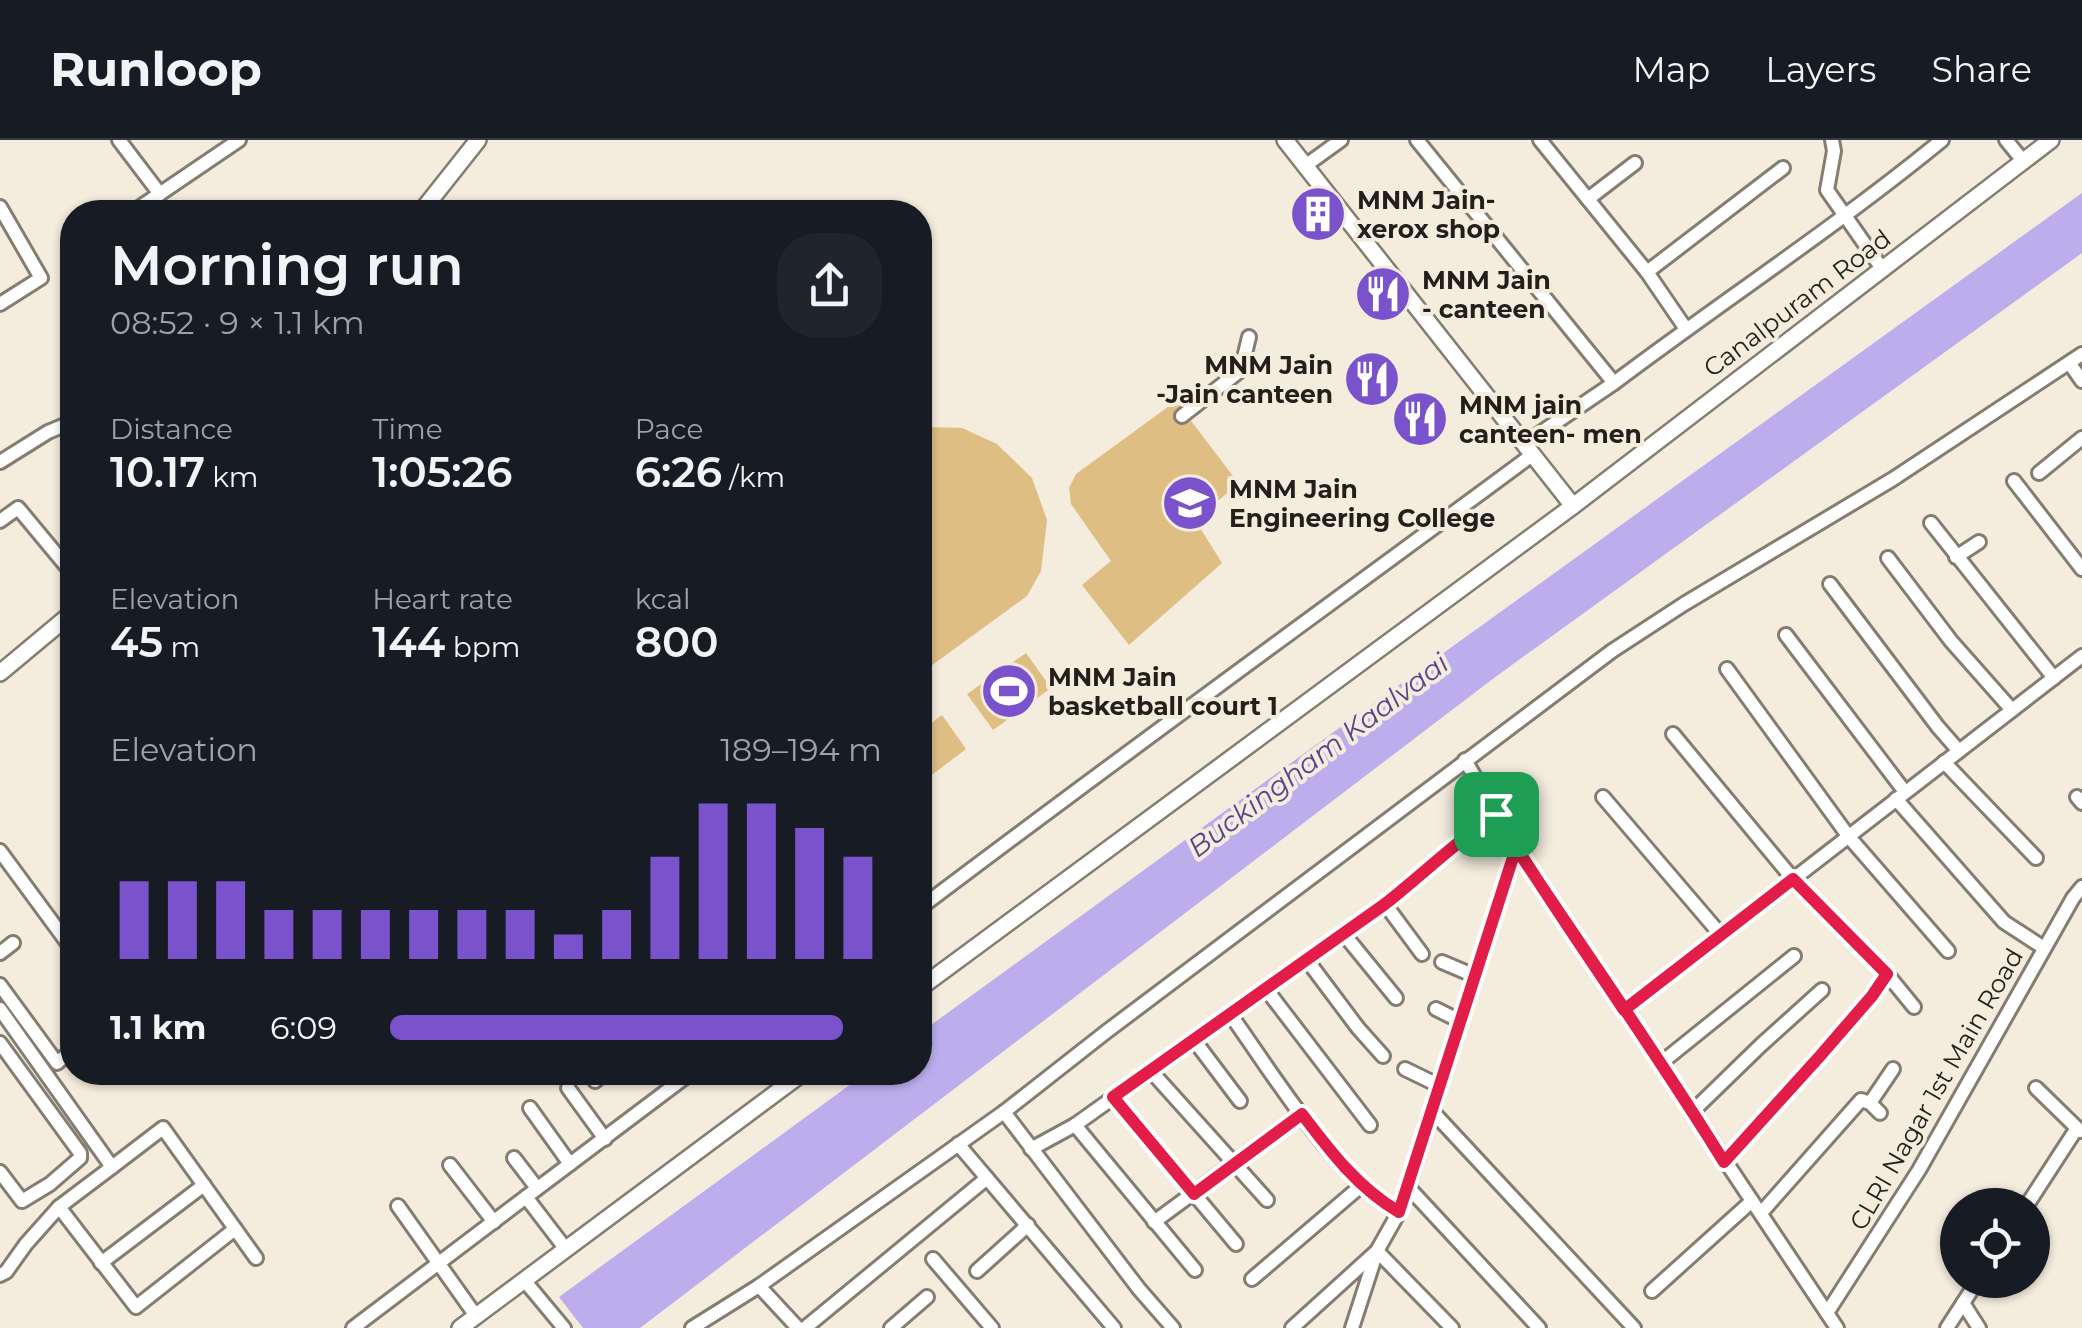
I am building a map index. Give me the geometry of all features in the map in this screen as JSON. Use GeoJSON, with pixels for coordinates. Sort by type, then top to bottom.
{"type":"FeatureCollection","features":[{"type":"Feature","properties":{"kind":"street"},"geometry":{"type":"LineString","coordinates":[[119,140],[160,194]]}},
{"type":"Feature","properties":{"kind":"street"},"geometry":{"type":"LineString","coordinates":[[151,200],[239,140]]}},
{"type":"Feature","properties":{"kind":"street"},"geometry":{"type":"LineString","coordinates":[[431,200],[478,140]]}},
{"type":"Feature","properties":{"kind":"street"},"geometry":{"type":"LineString","coordinates":[[1285,140],[1573,506]]}},
{"type":"Feature","properties":{"kind":"street"},"geometry":{"type":"LineString","coordinates":[[1305,166],[1340,140]]}},
{"type":"Feature","properties":{"kind":"street"},"geometry":{"type":"LineString","coordinates":[[1417,140],[1614,383]]}},
{"type":"Feature","properties":{"kind":"street"},"geometry":{"type":"LineString","coordinates":[[1540,140],[1647,272],[1686,329]]}},
{"type":"Feature","properties":{"kind":"street"},"geometry":{"type":"LineString","coordinates":[[1832,140],[1834,152],[1827,190],[1883,270]]}},
{"type":"Feature","properties":{"kind":"street"},"geometry":{"type":"LineString","coordinates":[[932,899],[1280,642],[1614,383],[1874,195],[1942,140]]}},
{"type":"Feature","properties":{"kind":"street"},"geometry":{"type":"LineString","coordinates":[[2006,140],[2024,162]]}},
{"type":"Feature","properties":{"kind":"street","name":"Canalpuram Road"},"geometry":{"type":"LineString","coordinates":[[932,979],[1573,506],[2051,140]]}},
{"type":"Feature","properties":{"kind":"street"},"geometry":{"type":"LineString","coordinates":[[1588,200],[1636,162]]}},
{"type":"Feature","properties":{"kind":"street"},"geometry":{"type":"LineString","coordinates":[[1647,272],[1783,168]]}},
{"type":"Feature","properties":{"kind":"street"},"geometry":{"type":"LineString","coordinates":[[0,207],[42,278],[0,304]]}},
{"type":"Feature","properties":{"kind":"street"},"geometry":{"type":"LineString","coordinates":[[1182,416],[1241,370],[1249,337]]}},
{"type":"Feature","properties":{"kind":"street"},"geometry":{"type":"LineString","coordinates":[[697,1327],[1004,1112],[1612,650],[1892,479],[2082,354]]}},
{"type":"Feature","properties":{"kind":"street"},"geometry":{"type":"LineString","coordinates":[[2070,364],[2082,382]]}},
{"type":"Feature","properties":{"kind":"street"},"geometry":{"type":"LineString","coordinates":[[0,462],[60,427]]}},
{"type":"Feature","properties":{"kind":"street"},"geometry":{"type":"LineString","coordinates":[[2039,473],[2082,438]]}},
{"type":"Feature","properties":{"kind":"street"},"geometry":{"type":"LineString","coordinates":[[2014,481],[2082,569]]}},
{"type":"Feature","properties":{"kind":"street"},"geometry":{"type":"LineString","coordinates":[[0,522],[18,508],[60,558]]}},
{"type":"Feature","properties":{"kind":"street"},"geometry":{"type":"LineString","coordinates":[[1931,522],[2054,678]]}},
{"type":"Feature","properties":{"kind":"street"},"geometry":{"type":"LineString","coordinates":[[1956,556],[1979,542]]}},
{"type":"Feature","properties":{"kind":"street"},"geometry":{"type":"LineString","coordinates":[[1888,558],[1952,642],[2012,710]]}},
{"type":"Feature","properties":{"kind":"street"},"geometry":{"type":"LineString","coordinates":[[1830,584],[1959,751]]}},
{"type":"Feature","properties":{"kind":"street"},"geometry":{"type":"LineString","coordinates":[[0,673],[60,623]]}},
{"type":"Feature","properties":{"kind":"street"},"geometry":{"type":"LineString","coordinates":[[1786,636],[1901,796],[2004,922],[2044,948]]}},
{"type":"Feature","properties":{"kind":"street"},"geometry":{"type":"LineString","coordinates":[[1624,1010],[2082,656]]}},
{"type":"Feature","properties":{"kind":"street"},"geometry":{"type":"LineString","coordinates":[[1727,669],[1849,837],[1948,950]]}},
{"type":"Feature","properties":{"kind":"street"},"geometry":{"type":"LineString","coordinates":[[1673,734],[1793,879],[1887,974],[1914,1007]]}},
{"type":"Feature","properties":{"kind":"street"},"geometry":{"type":"LineString","coordinates":[[1465,760],[1516,848],[1838,1328]]}},
{"type":"Feature","properties":{"kind":"street"},"geometry":{"type":"LineString","coordinates":[[1944,762],[2036,858]]}},
{"type":"Feature","properties":{"kind":"street"},"geometry":{"type":"LineString","coordinates":[[1603,796],[1721,935]]}},
{"type":"Feature","properties":{"kind":"street"},"geometry":{"type":"LineString","coordinates":[[1031,1149],[1075,1125],[1385,904],[1496,814]]}},
{"type":"Feature","properties":{"kind":"street"},"geometry":{"type":"LineString","coordinates":[[1354,1327],[1378,1251],[1408,1187],[1516,848]]}},
{"type":"Feature","properties":{"kind":"street"},"geometry":{"type":"LineString","coordinates":[[0,851],[60,933]]}},
{"type":"Feature","properties":{"kind":"street","name":"CLRI Nagar 1st Main Road"},"geometry":{"type":"LineString","coordinates":[[1827,1312],[1918,1170],[2072,898],[2082,887]]}},
{"type":"Feature","properties":{"kind":"street"},"geometry":{"type":"LineString","coordinates":[[1385,904],[1422,954]]}},
{"type":"Feature","properties":{"kind":"street"},"geometry":{"type":"LineString","coordinates":[[1343,933],[1396,998]]}},
{"type":"Feature","properties":{"kind":"street"},"geometry":{"type":"LineString","coordinates":[[0,952],[12,943]]}},
{"type":"Feature","properties":{"kind":"street"},"geometry":{"type":"LineString","coordinates":[[1661,1063],[1794,956]]}},
{"type":"Feature","properties":{"kind":"street"},"geometry":{"type":"LineString","coordinates":[[1307,960],[1383,1056]]}},
{"type":"Feature","properties":{"kind":"street"},"geometry":{"type":"LineString","coordinates":[[1442,962],[1475,976]]}},
{"type":"Feature","properties":{"kind":"street"},"geometry":{"type":"LineString","coordinates":[[1724,1162],[1808,1070],[1887,974]]}},
{"type":"Feature","properties":{"kind":"street"},"geometry":{"type":"LineString","coordinates":[[0,985],[60,1084]]}},
{"type":"Feature","properties":{"kind":"street"},"geometry":{"type":"LineString","coordinates":[[1266,989],[1370,1126]]}},
{"type":"Feature","properties":{"kind":"street"},"geometry":{"type":"LineString","coordinates":[[1693,1112],[1822,990]]}},
{"type":"Feature","properties":{"kind":"street"},"geometry":{"type":"LineString","coordinates":[[1436,1008],[1460,1020]]}},
{"type":"Feature","properties":{"kind":"street"},"geometry":{"type":"LineString","coordinates":[[1230,1014],[1329,1150],[1376,1199],[1399,1212]]}},
{"type":"Feature","properties":{"kind":"street"},"geometry":{"type":"LineString","coordinates":[[2,1015],[50,1067]]}},
{"type":"Feature","properties":{"kind":"street"},"geometry":{"type":"LineString","coordinates":[[1194,1040],[1240,1102]]}},
{"type":"Feature","properties":{"kind":"street"},"geometry":{"type":"LineString","coordinates":[[0,1043],[80,1153]]}},
{"type":"Feature","properties":{"kind":"street"},"geometry":{"type":"LineString","coordinates":[[50,1067],[60,1059]]}},
{"type":"Feature","properties":{"kind":"street"},"geometry":{"type":"LineString","coordinates":[[1405,1069],[1440,1086]]}},
{"type":"Feature","properties":{"kind":"street"},"geometry":{"type":"LineString","coordinates":[[1652,1292],[1757,1207],[1861,1100],[1875,1108],[1893,1069]]}},
{"type":"Feature","properties":{"kind":"street"},"geometry":{"type":"LineString","coordinates":[[1151,1070],[1267,1200]]}},
{"type":"Feature","properties":{"kind":"street"},"geometry":{"type":"LineString","coordinates":[[61,1085],[112,1167]]}},
{"type":"Feature","properties":{"kind":"street"},"geometry":{"type":"LineString","coordinates":[[354,1328],[675,1085]]}},
{"type":"Feature","properties":{"kind":"street"},"geometry":{"type":"LineString","coordinates":[[460,1328],[786,1085]]}},
{"type":"Feature","properties":{"kind":"street"},"geometry":{"type":"LineString","coordinates":[[568,1088],[605,1138]]}},
{"type":"Feature","properties":{"kind":"street"},"geometry":{"type":"LineString","coordinates":[[2036,1088],[2080,1130],[2039,1188]]}},
{"type":"Feature","properties":{"kind":"street"},"geometry":{"type":"LineString","coordinates":[[1113,1097],[1236,1244]]}},
{"type":"Feature","properties":{"kind":"street"},"geometry":{"type":"LineString","coordinates":[[530,1108],[570,1164]]}},
{"type":"Feature","properties":{"kind":"street"},"geometry":{"type":"LineString","coordinates":[[1432,1111],[1634,1328]]}},
{"type":"Feature","properties":{"kind":"street"},"geometry":{"type":"LineString","coordinates":[[1004,1112],[1173,1328]]}},
{"type":"Feature","properties":{"kind":"street"},"geometry":{"type":"LineString","coordinates":[[1154,1222],[1302,1114]]}},
{"type":"Feature","properties":{"kind":"street"},"geometry":{"type":"LineString","coordinates":[[1075,1125],[1195,1270]]}},
{"type":"Feature","properties":{"kind":"street"},"geometry":{"type":"LineString","coordinates":[[0,1276],[59,1207],[163,1128],[256,1258]]}},
{"type":"Feature","properties":{"kind":"street"},"geometry":{"type":"LineString","coordinates":[[0,1172],[17,1196],[26,1200],[78,1162],[80,1153],[94,1142]]}},
{"type":"Feature","properties":{"kind":"street"},"geometry":{"type":"LineString","coordinates":[[958,1144],[1114,1328]]}},
{"type":"Feature","properties":{"kind":"street"},"geometry":{"type":"LineString","coordinates":[[514,1158],[564,1248]]}},
{"type":"Feature","properties":{"kind":"street"},"geometry":{"type":"LineString","coordinates":[[450,1165],[494,1222]]}},
{"type":"Feature","properties":{"kind":"street"},"geometry":{"type":"LineString","coordinates":[[760,1286],[794,1326],[987,1178]]}},
{"type":"Feature","properties":{"kind":"street"},"geometry":{"type":"LineString","coordinates":[[102,1262],[204,1185]]}},
{"type":"Feature","properties":{"kind":"street"},"geometry":{"type":"LineString","coordinates":[[1252,1278],[1362,1185]]}},
{"type":"Feature","properties":{"kind":"street"},"geometry":{"type":"LineString","coordinates":[[1408,1187],[1539,1328]]}},
{"type":"Feature","properties":{"kind":"street"},"geometry":{"type":"LineString","coordinates":[[398,1206],[476,1316]]}},
{"type":"Feature","properties":{"kind":"street"},"geometry":{"type":"LineString","coordinates":[[59,1207],[136,1307],[235,1229]]}},
{"type":"Feature","properties":{"kind":"street"},"geometry":{"type":"LineString","coordinates":[[977,1271],[1028,1225]]}},
{"type":"Feature","properties":{"kind":"street"},"geometry":{"type":"LineString","coordinates":[[1292,1328],[1378,1251]]}},
{"type":"Feature","properties":{"kind":"street"},"geometry":{"type":"LineString","coordinates":[[1378,1251],[1452,1328]]}},
{"type":"Feature","properties":{"kind":"street"},"geometry":{"type":"LineString","coordinates":[[933,1258],[992,1328]]}},
{"type":"Feature","properties":{"kind":"street"},"geometry":{"type":"LineString","coordinates":[[524,1280],[564,1328]]}},
{"type":"Feature","properties":{"kind":"street"},"geometry":{"type":"LineString","coordinates":[[891,1328],[927,1298]]}},
{"type":"Feature","properties":{"kind":"street"},"geometry":{"type":"LineString","coordinates":[[1946,1328],[1966,1298]]}},
{"type":"Feature","properties":{"kind":"street"},"geometry":{"type":"LineString","coordinates":[[1963,1303],[1979,1328]]}},
{"type":"Feature","properties":{"kind":"shaded area"},"geometry":{"type":"Polygon","coordinates":[[[1176,401],[1236,480],[1232,489],[1195,520],[1222,563],[1129,645],[1082,585],[1111,561],[1071,504],[1069,488],[1076,474],[1176,401]]]}},
{"type":"Feature","properties":{"kind":"shaded area"},"geometry":{"type":"Polygon","coordinates":[[[932,427],[962,428],[997,444],[1032,478],[1047,520],[1041,571],[1027,596],[932,665],[932,427]]]}},
{"type":"Feature","properties":{"kind":"shaded area","name":"MNM Jain basketball court 1"},"geometry":{"type":"Polygon","coordinates":[[[1026,653],[1051,688],[993,730],[967,694],[1026,653]]]}},
{"type":"Feature","properties":{"kind":"shaded area"},"geometry":{"type":"Polygon","coordinates":[[[942,715],[966,749],[932,775],[932,723],[942,715]]]}},
{"type":"Feature","properties":{"kind":"water","name":"Buckingham Kaalvaai"},"geometry":{"type":"Polygon","coordinates":[[[2082,193],[2082,253],[1494,678],[640,1328],[583,1328],[559,1297],[850,1085],[932,1085],[932,1024],[2082,193]]]}},
{"type":"Feature","properties":{"kind":"place","name":"MNM Jain- xerox shop"},"geometry":{"type":"Point","coordinates":[1318,214]}},
{"type":"Feature","properties":{"kind":"place","name":"MNM Jain - canteen"},"geometry":{"type":"Point","coordinates":[1383,294]}},
{"type":"Feature","properties":{"kind":"place","name":"MNM Jain -Jain canteen"},"geometry":{"type":"Point","coordinates":[1372,379]}},
{"type":"Feature","properties":{"kind":"place","name":"MNM jain canteen- men"},"geometry":{"type":"Point","coordinates":[1420,419]}},
{"type":"Feature","properties":{"kind":"place","name":"MNM Jain Engineering College"},"geometry":{"type":"Point","coordinates":[1190,503]}},
{"type":"Feature","properties":{"kind":"place","name":"MNM Jain basketball court 1"},"geometry":{"type":"Point","coordinates":[1009,691]}},
{"type":"Feature","properties":{"kind":"route"},"geometry":{"type":"LineString","coordinates":[[1496,814],[1624,1010],[1793,879],[1887,974],[1820,1056],[1724,1162],[1516,848],[1399,1212],[1376,1199],[1362,1185],[1302,1114],[1194,1194],[1113,1097],[1385,904],[1496,814]]}}]}
